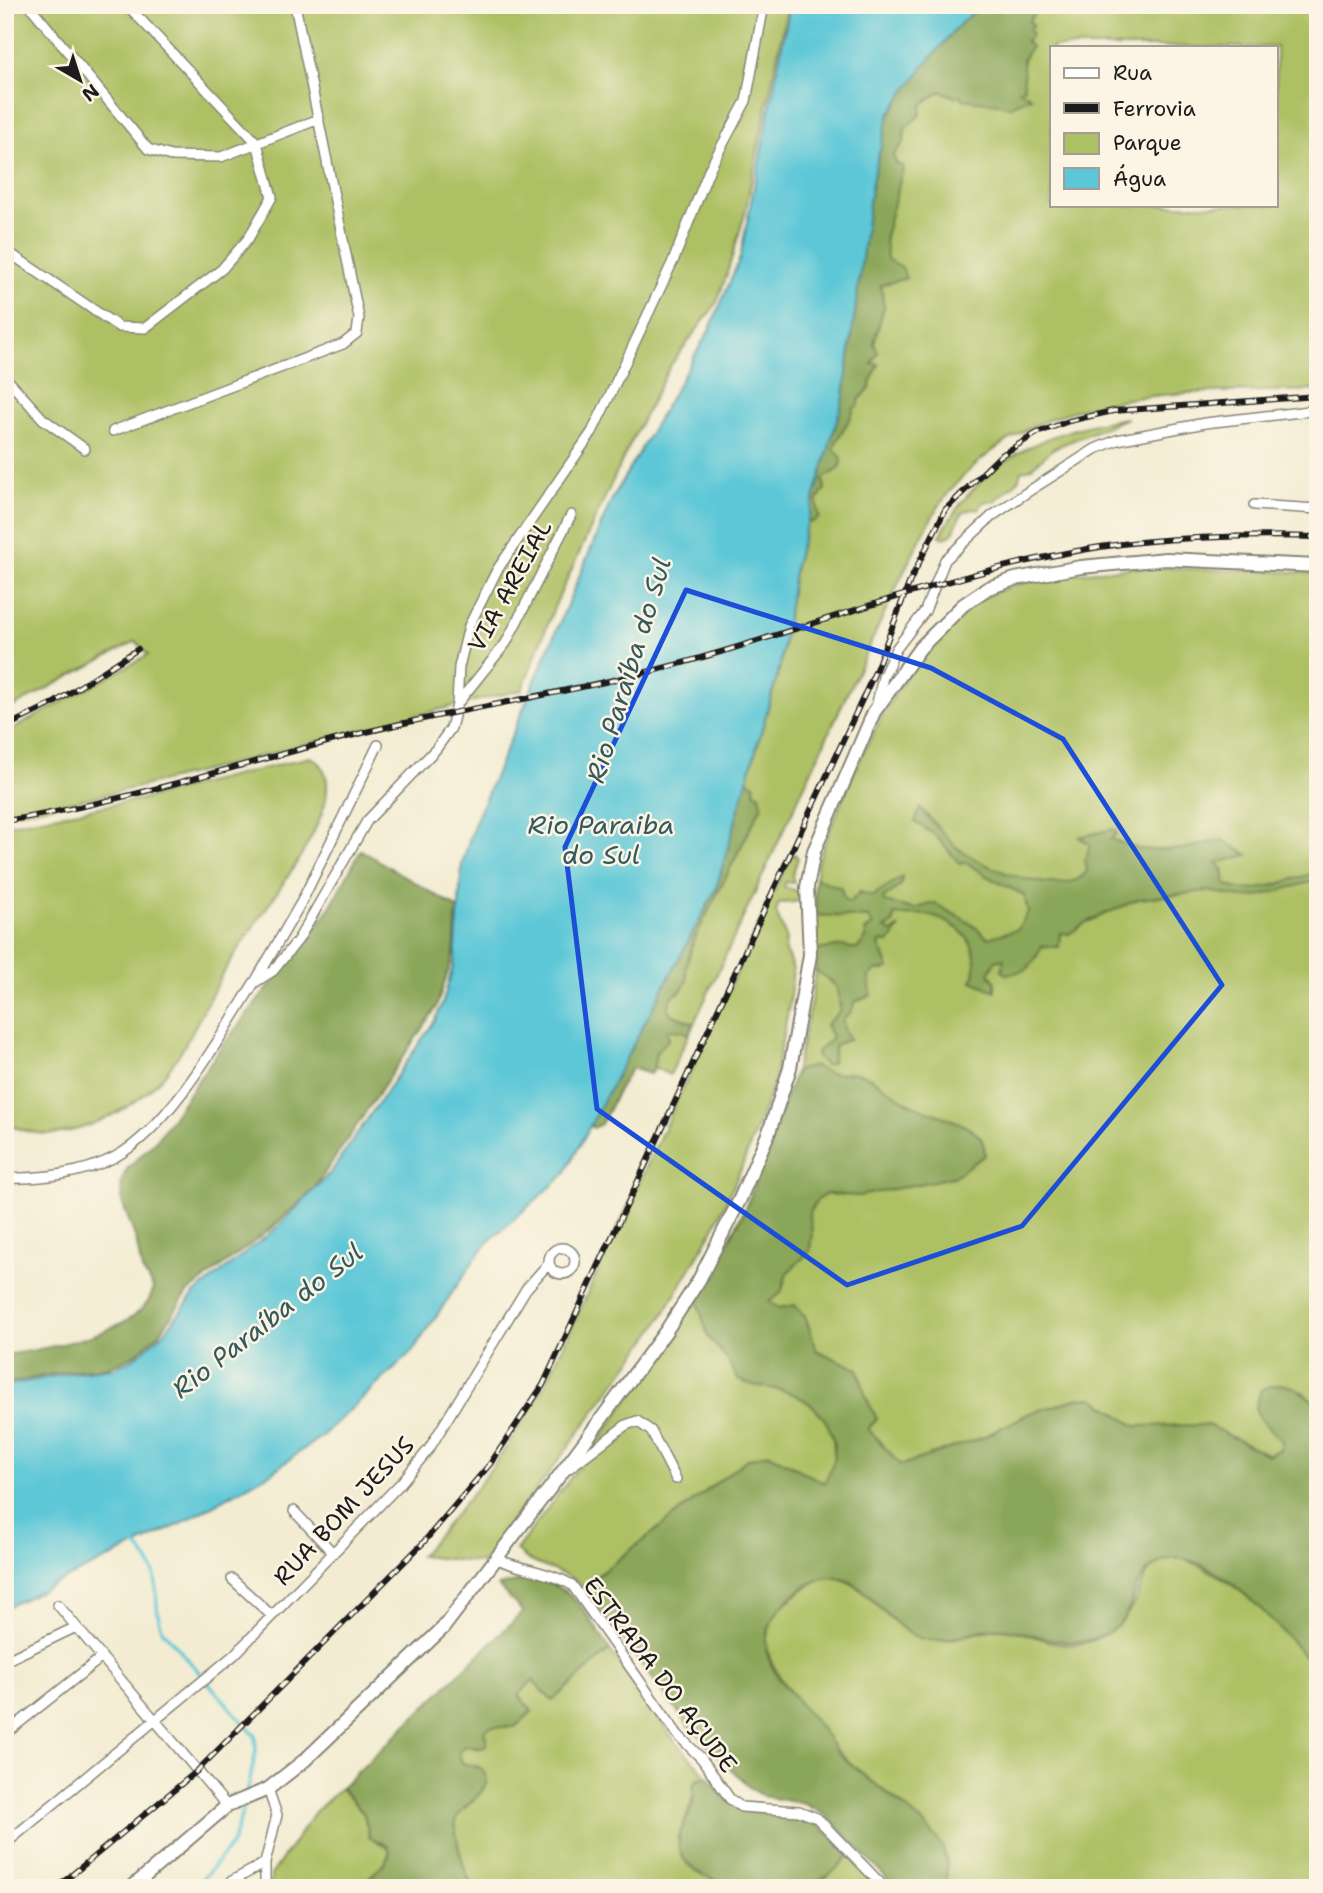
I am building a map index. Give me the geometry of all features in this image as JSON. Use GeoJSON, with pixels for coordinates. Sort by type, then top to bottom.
{"type":"FeatureCollection","features":[{"type":"Feature","properties":{"kind":"street"},"geometry":{"type":"LineString","coordinates":[[29,5],[148,149],[171,156],[221,157],[319,119]]}},
{"type":"Feature","properties":{"kind":"street"},"geometry":{"type":"LineString","coordinates":[[5,250],[119,327],[145,328],[222,269],[248,239],[272,197],[257,143],[127,5]]}},
{"type":"Feature","properties":{"kind":"street"},"geometry":{"type":"LineString","coordinates":[[113,431],[343,344],[357,333],[359,318],[295,5]]}},
{"type":"Feature","properties":{"kind":"street"},"geometry":{"type":"LineString","coordinates":[[254,984],[273,971],[298,940],[367,821],[436,749],[451,728],[457,704],[460,659],[475,614],[497,570],[592,432],[674,259],[710,168],[739,117],[752,78],[764,5]]}},
{"type":"Feature","properties":{"kind":"street"},"geometry":{"type":"LineString","coordinates":[[5,377],[43,419],[85,449]]}},
{"type":"Feature","properties":{"kind":"street"},"geometry":{"type":"LineString","coordinates":[[131,1888],[229,1805],[265,1790],[324,1744],[408,1664],[464,1604],[666,1331],[699,1280],[764,1144],[790,1068],[810,955],[809,869],[823,828],[874,712],[883,677],[896,649],[925,611],[945,560],[992,516],[1095,449],[1117,440],[1205,423],[1318,410]]}},
{"type":"Feature","properties":{"kind":"street"},"geometry":{"type":"LineString","coordinates":[[1254,505],[1318,509]]}},
{"type":"Feature","properties":{"kind":"street","name":"VIA AREIAL"},"geometry":{"type":"LineString","coordinates":[[457,704],[506,643],[571,515]]}},
{"type":"Feature","properties":{"kind":"street"},"geometry":{"type":"LineString","coordinates":[[874,712],[919,648],[942,624],[988,589],[1015,579],[1082,567],[1166,559],[1318,566]]}},
{"type":"Feature","properties":{"kind":"street"},"geometry":{"type":"LineString","coordinates":[[5,1178],[83,1169],[126,1150],[158,1121],[254,984],[302,901],[378,745]]}},
{"type":"Feature","properties":{"kind":"street","name":"RUA BOM JESUS"},"geometry":{"type":"LineString","coordinates":[[5,1844],[218,1668],[400,1485],[429,1449],[526,1289],[549,1263]]}},
{"type":"Feature","properties":{"kind":"street"},"geometry":{"type":"LineString","coordinates":[[564,1471],[626,1425],[637,1421],[650,1430],[676,1479]]}},
{"type":"Feature","properties":{"kind":"street"},"geometry":{"type":"LineString","coordinates":[[294,1511],[332,1553]]}},
{"type":"Feature","properties":{"kind":"street","name":"ESTRADA DO AÇUDE"},"geometry":{"type":"LineString","coordinates":[[496,1559],[516,1568],[545,1573],[572,1585],[678,1735],[702,1759],[730,1799],[741,1807],[799,1811],[817,1818],[885,1888]]}},
{"type":"Feature","properties":{"kind":"street"},"geometry":{"type":"LineString","coordinates":[[232,1579],[272,1616]]}},
{"type":"Feature","properties":{"kind":"street"},"geometry":{"type":"LineString","coordinates":[[58,1605],[229,1805]]}},
{"type":"Feature","properties":{"kind":"street"},"geometry":{"type":"LineString","coordinates":[[5,1661],[76,1627]]}},
{"type":"Feature","properties":{"kind":"street"},"geometry":{"type":"LineString","coordinates":[[5,1734],[102,1657]]}},
{"type":"Feature","properties":{"kind":"street"},"geometry":{"type":"LineString","coordinates":[[265,1790],[277,1815],[265,1863],[265,1888]]}},
{"type":"Feature","properties":{"kind":"street"},"geometry":{"type":"LineString","coordinates":[[219,1888],[265,1863]]}},
{"type":"Feature","properties":{"kind":"highlighted area"},"geometry":{"type":"Polygon","coordinates":[[[686,590],[931,668],[1063,739],[1222,985],[1022,1226],[847,1285],[597,1109],[565,847],[686,590]]]}},
{"type":"Feature","properties":{"kind":"green space"},"geometry":{"type":"Polygon","coordinates":[[[5,5],[788,5],[744,217],[716,304],[670,366],[627,450],[556,603],[522,690],[135,788],[5,814],[5,733],[148,655],[136,641],[5,711],[5,5]]]}},
{"type":"Feature","properties":{"kind":"green space"},"geometry":{"type":"Polygon","coordinates":[[[982,5],[1318,5],[1318,390],[1172,394],[1077,410],[1033,426],[992,451],[955,485],[934,514],[906,567],[670,1075],[628,1055],[716,889],[780,666],[795,565],[844,396],[872,181],[982,5]]]}},
{"type":"Feature","properties":{"kind":"green space"},"geometry":{"type":"Polygon","coordinates":[[[982,5],[1023,5],[1037,10],[1029,21],[1033,25],[1029,30],[1032,34],[1026,42],[1031,47],[1023,59],[1024,88],[1019,90],[1031,97],[1009,107],[963,99],[961,95],[955,97],[941,91],[922,104],[920,115],[905,128],[904,142],[893,155],[897,165],[902,165],[903,169],[885,237],[887,259],[902,268],[906,278],[881,285],[884,307],[874,343],[878,352],[872,364],[879,364],[870,383],[871,387],[854,408],[836,443],[834,449],[842,458],[840,466],[823,479],[825,489],[817,501],[819,518],[810,523],[807,521],[844,396],[872,181],[889,114],[924,66],[961,23],[982,5]]]}},
{"type":"Feature","properties":{"kind":"green space"},"geometry":{"type":"Polygon","coordinates":[[[1127,418],[1054,448],[1031,468],[1021,471],[1018,481],[993,502],[985,501],[978,509],[963,513],[953,533],[945,538],[940,536],[956,510],[975,488],[995,469],[1018,453],[1069,431],[1127,418]]]}},
{"type":"Feature","properties":{"kind":"green space"},"geometry":{"type":"Polygon","coordinates":[[[1138,567],[1318,573],[1318,1405],[1303,1392],[1268,1428],[1282,1441],[1281,1449],[1268,1455],[1248,1444],[1175,1426],[1136,1426],[1093,1398],[1080,1398],[1030,1413],[984,1437],[882,1474],[824,1483],[786,1462],[757,1457],[746,1460],[583,1587],[567,1576],[531,1561],[516,1550],[642,1381],[717,1262],[749,1200],[776,1135],[809,1013],[816,958],[817,863],[864,751],[909,672],[935,638],[964,611],[996,592],[1047,577],[1138,567]]]}},
{"type":"Feature","properties":{"kind":"green space"},"geometry":{"type":"Polygon","coordinates":[[[310,757],[321,765],[327,783],[319,822],[298,861],[235,954],[180,1053],[165,1074],[146,1093],[123,1109],[81,1128],[48,1134],[27,1131],[5,1123],[5,825],[142,799],[310,757]]]}},
{"type":"Feature","properties":{"kind":"green space"},"geometry":{"type":"Polygon","coordinates":[[[747,779],[754,784],[755,793],[760,794],[762,805],[693,942],[686,969],[687,981],[681,991],[672,997],[668,1008],[671,1014],[694,1023],[689,1035],[683,1031],[667,1030],[669,1039],[656,1052],[653,1071],[650,1074],[632,1068],[601,1124],[593,1128],[590,1125],[716,889],[747,779]]]}},
{"type":"Feature","properties":{"kind":"green space"},"geometry":{"type":"Polygon","coordinates":[[[920,808],[964,853],[999,870],[1041,882],[1076,880],[1087,871],[1085,860],[1090,845],[1079,837],[1113,829],[1117,833],[1111,839],[1138,849],[1182,849],[1223,840],[1248,855],[1217,863],[1223,869],[1225,883],[1234,888],[1268,887],[1312,874],[1318,876],[1318,880],[1244,898],[1207,891],[1139,899],[1087,922],[1069,934],[1060,933],[1059,947],[1042,946],[1025,970],[1005,974],[1002,970],[1004,959],[995,961],[989,974],[995,981],[995,991],[972,981],[975,956],[972,946],[959,930],[927,915],[895,914],[893,924],[885,928],[892,932],[900,927],[889,943],[879,943],[889,969],[875,971],[869,977],[871,995],[855,1002],[851,1012],[843,1019],[844,1030],[850,1039],[835,1045],[832,1063],[825,1065],[817,1058],[816,1053],[832,1037],[826,1025],[840,1011],[840,1002],[835,986],[815,970],[816,950],[843,946],[857,949],[866,938],[865,931],[873,925],[868,918],[815,915],[815,878],[841,888],[844,899],[849,903],[860,892],[872,896],[902,877],[901,885],[883,899],[884,902],[914,909],[934,903],[968,922],[988,938],[1018,929],[1028,912],[1024,895],[986,876],[966,862],[960,864],[936,836],[915,822],[920,808]]]}},
{"type":"Feature","properties":{"kind":"green space"},"geometry":{"type":"Polygon","coordinates":[[[361,850],[457,908],[454,953],[436,1008],[313,1190],[274,1226],[187,1293],[160,1333],[133,1356],[108,1367],[68,1371],[5,1384],[5,1355],[91,1336],[134,1315],[147,1302],[153,1287],[142,1270],[136,1239],[122,1202],[121,1182],[127,1169],[158,1138],[221,1047],[308,938],[329,909],[361,850]]]}},
{"type":"Feature","properties":{"kind":"green space"},"geometry":{"type":"Polygon","coordinates":[[[795,854],[798,858],[792,876],[794,883],[785,882],[784,887],[801,892],[802,897],[795,902],[779,903],[776,912],[786,937],[785,950],[793,969],[789,1006],[773,1085],[741,1169],[714,1228],[656,1327],[483,1563],[420,1556],[486,1476],[543,1389],[790,857],[795,854]]]}},
{"type":"Feature","properties":{"kind":"green space"},"geometry":{"type":"Polygon","coordinates":[[[815,1066],[830,1073],[868,1076],[913,1105],[970,1129],[980,1137],[983,1144],[985,1155],[953,1177],[859,1196],[827,1194],[818,1199],[809,1213],[812,1231],[810,1251],[787,1273],[781,1293],[769,1302],[779,1308],[795,1305],[806,1318],[816,1350],[858,1369],[866,1397],[877,1419],[868,1429],[901,1465],[984,1437],[1030,1413],[1080,1398],[1093,1398],[1136,1426],[1208,1425],[1268,1455],[1281,1449],[1282,1441],[1260,1419],[1255,1408],[1261,1390],[1285,1385],[1305,1394],[1318,1405],[1318,1672],[1286,1635],[1241,1591],[1216,1572],[1192,1561],[1169,1559],[1149,1570],[1119,1624],[1096,1638],[1084,1641],[1061,1641],[1003,1629],[941,1640],[920,1638],[902,1628],[855,1585],[838,1578],[818,1580],[794,1595],[780,1609],[769,1626],[766,1639],[767,1651],[777,1675],[839,1753],[916,1816],[938,1840],[947,1863],[944,1888],[896,1888],[827,1816],[805,1804],[763,1796],[749,1787],[687,1724],[583,1587],[746,1460],[768,1453],[824,1483],[834,1456],[834,1443],[824,1419],[805,1400],[791,1393],[738,1379],[725,1356],[708,1337],[697,1298],[744,1212],[793,1078],[799,1070],[815,1066]]]}},
{"type":"Feature","properties":{"kind":"green space"},"geometry":{"type":"Polygon","coordinates":[[[1176,1557],[1198,1565],[1238,1589],[1272,1620],[1318,1672],[1318,1888],[944,1888],[947,1863],[938,1840],[838,1752],[782,1681],[770,1659],[766,1640],[772,1620],[785,1603],[823,1576],[836,1578],[856,1587],[897,1622],[937,1640],[950,1640],[1000,1629],[1068,1645],[1103,1636],[1117,1625],[1133,1605],[1151,1569],[1176,1557]]]}},
{"type":"Feature","properties":{"kind":"green space"},"geometry":{"type":"Polygon","coordinates":[[[529,1579],[557,1586],[568,1594],[587,1614],[610,1650],[552,1701],[533,1680],[518,1695],[532,1711],[515,1727],[488,1727],[484,1731],[487,1742],[484,1748],[465,1746],[459,1752],[462,1763],[481,1768],[487,1778],[483,1790],[457,1818],[456,1824],[460,1853],[473,1888],[358,1888],[385,1863],[390,1852],[387,1846],[369,1836],[364,1814],[341,1788],[523,1612],[498,1586],[529,1579]]]}},
{"type":"Feature","properties":{"kind":"green space"},"geometry":{"type":"Polygon","coordinates":[[[610,1650],[675,1741],[709,1778],[700,1777],[693,1785],[692,1802],[681,1831],[679,1847],[716,1884],[725,1888],[473,1888],[460,1853],[456,1824],[462,1811],[481,1793],[479,1767],[465,1765],[458,1758],[459,1752],[465,1746],[479,1749],[487,1742],[484,1731],[490,1725],[515,1727],[532,1712],[517,1695],[533,1680],[553,1700],[610,1650]]]}},
{"type":"Feature","properties":{"kind":"green space"},"geometry":{"type":"Polygon","coordinates":[[[707,1776],[734,1805],[757,1812],[796,1814],[817,1824],[849,1855],[826,1877],[790,1886],[743,1885],[701,1874],[687,1863],[679,1848],[679,1842],[693,1803],[694,1782],[707,1776]]]}},
{"type":"Feature","properties":{"kind":"green space"},"geometry":{"type":"Polygon","coordinates":[[[341,1788],[364,1814],[369,1836],[390,1850],[385,1863],[358,1888],[271,1888],[271,1875],[315,1812],[341,1788]]]}},
{"type":"Feature","properties":{"kind":"green space"},"geometry":{"type":"Polygon","coordinates":[[[849,1855],[879,1888],[782,1888],[824,1878],[849,1855]]]}},
{"type":"Feature","properties":{"kind":"water","name":"Rio Paraiba do Sul"},"geometry":{"type":"Polygon","coordinates":[[[790,5],[982,5],[961,23],[924,66],[889,114],[872,181],[844,396],[795,565],[780,666],[716,889],[564,1175],[490,1240],[412,1352],[323,1435],[271,1473],[176,1526],[5,1608],[5,1386],[70,1373],[114,1368],[133,1359],[164,1333],[194,1294],[279,1226],[331,1172],[435,1020],[455,959],[462,864],[474,825],[612,499],[710,329],[740,258],[790,5]]]}},
{"type":"Feature","properties":{"kind":"waterway"},"geometry":{"type":"LineString","coordinates":[[136,1545],[152,1568],[163,1631],[255,1736],[256,1751],[247,1793]]}},
{"type":"Feature","properties":{"kind":"waterway"},"geometry":{"type":"LineString","coordinates":[[195,1888],[232,1844],[245,1804]]}},
{"type":"Feature","properties":{"kind":"railway"},"geometry":{"type":"LineString","coordinates":[[56,1888],[197,1771],[422,1544],[490,1464],[543,1385],[875,672],[910,581],[945,510],[1000,456],[1037,433],[1069,421],[1113,411],[1318,396]]}},
{"type":"Feature","properties":{"kind":"railway"},"geometry":{"type":"LineString","coordinates":[[5,821],[154,789],[400,724],[637,675],[930,587],[1035,559],[1115,545],[1172,539],[1318,537]]}},
{"type":"Feature","properties":{"kind":"railway"},"geometry":{"type":"LineString","coordinates":[[5,727],[54,703],[138,649]]}},
{"type":"Feature","properties":{"kind":"water label","name":"Rio Paraíba do Sul"},"geometry":{"type":"Point","coordinates":[628,670]}},
{"type":"Feature","properties":{"kind":"water label","name":"Rio Paraíba do Sul"},"geometry":{"type":"Point","coordinates":[267,1320]}}]}
